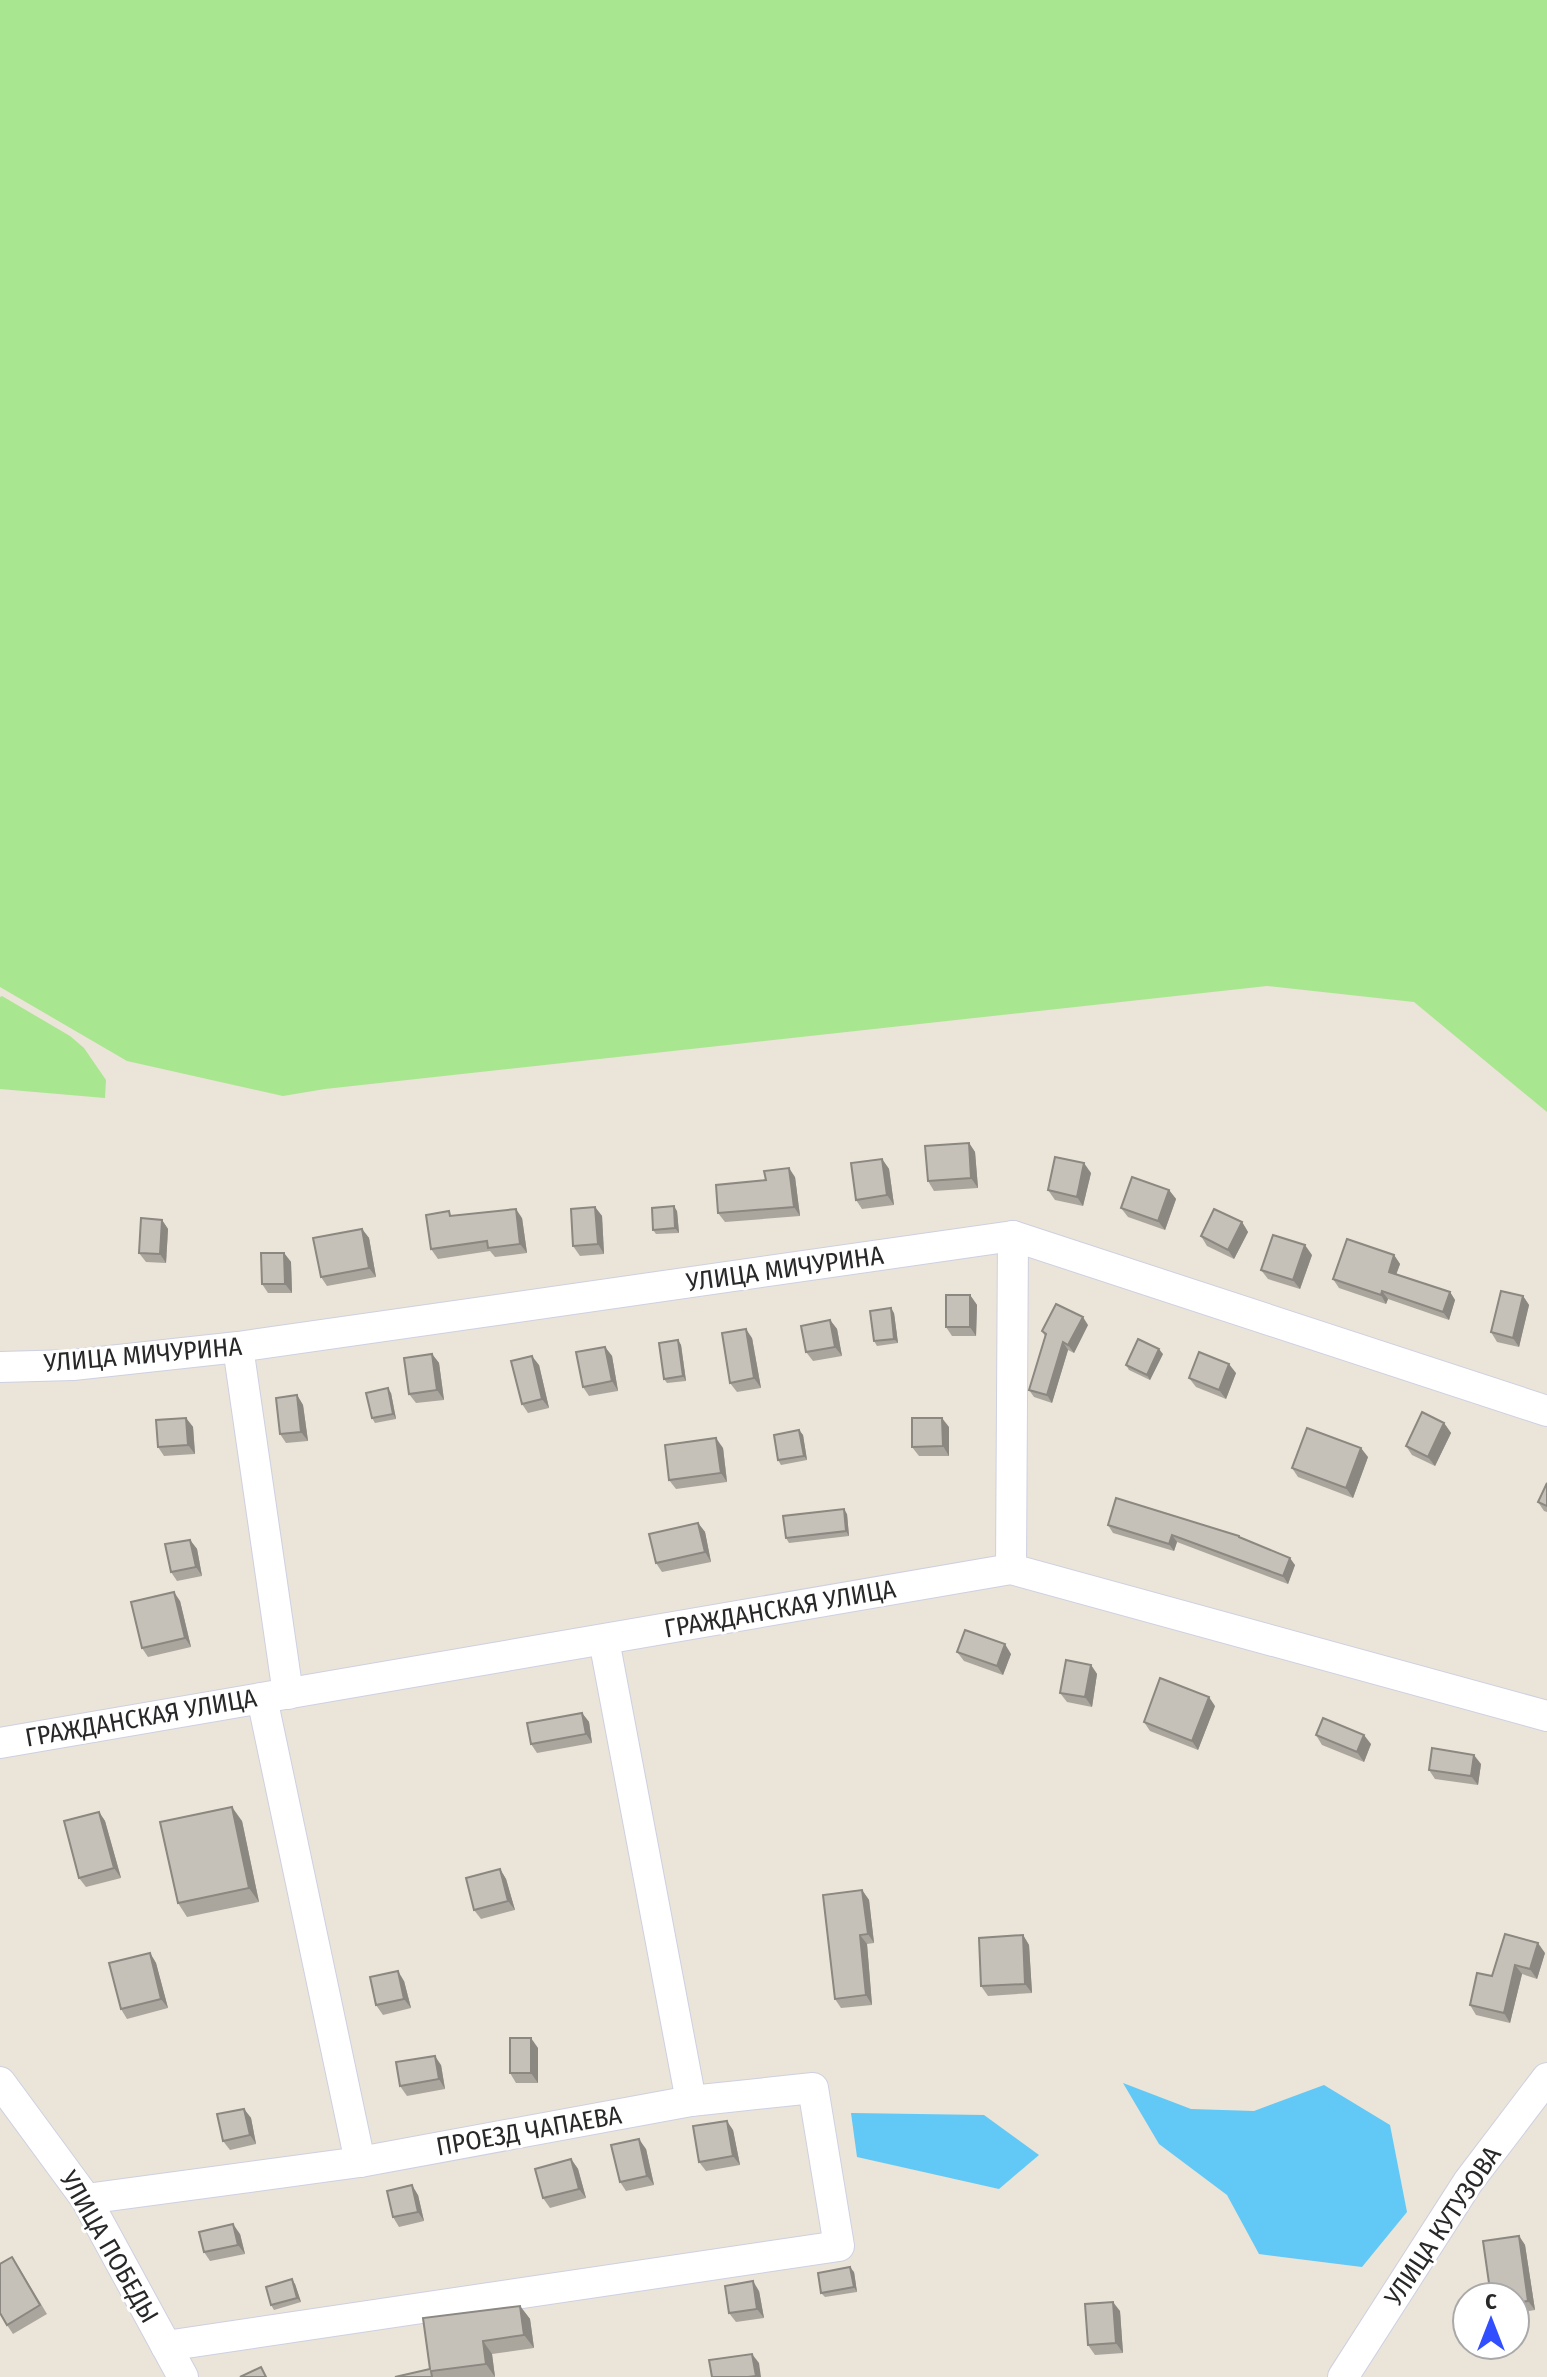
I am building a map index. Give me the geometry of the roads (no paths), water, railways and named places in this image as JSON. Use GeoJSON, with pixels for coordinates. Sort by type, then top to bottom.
{"type":"FeatureCollection","features":[{"type":"Feature","properties":{"kind":"street","name":"УЛИЦА МИЧУРИНА"},"geometry":{"type":"LineString","coordinates":[[0,1367],[73,1365],[238,1347],[1013,1236],[1547,1411]]}},
{"type":"Feature","properties":{"kind":"street"},"geometry":{"type":"LineString","coordinates":[[1011,1569],[1013,1236]]}},
{"type":"Feature","properties":{"kind":"street"},"geometry":{"type":"LineString","coordinates":[[238,1347],[275,1696],[360,2162]]}},
{"type":"Feature","properties":{"kind":"street","name":"ГРАЖДАНСКАЯ УЛИЦА"},"geometry":{"type":"LineString","coordinates":[[0,1743],[1011,1569],[1547,1716]]}},
{"type":"Feature","properties":{"kind":"street"},"geometry":{"type":"LineString","coordinates":[[604,1640],[691,2101]]}},
{"type":"Feature","properties":{"kind":"street","name":"УЛИЦА КУТУЗОВА"},"geometry":{"type":"LineString","coordinates":[[1336,2376],[1468,2182],[1547,2078]]}},
{"type":"Feature","properties":{"kind":"street","name":"УЛИЦА ПОБЕДЫ"},"geometry":{"type":"LineString","coordinates":[[0,2082],[86,2199],[183,2377]]}},
{"type":"Feature","properties":{"kind":"street","name":"ПРОЕЗД ЧАПАЕВА"},"geometry":{"type":"LineString","coordinates":[[86,2199],[360,2162],[691,2101],[813,2088],[839,2246],[166,2346]]}},
{"type":"Feature","properties":{"kind":"water"},"geometry":{"type":"Polygon","coordinates":[[[1123,2083],[1191,2109],[1254,2111],[1324,2085],[1390,2125],[1407,2212],[1362,2267],[1259,2254],[1227,2195],[1159,2144],[1123,2083]]]}},
{"type":"Feature","properties":{"kind":"water"},"geometry":{"type":"Polygon","coordinates":[[[851,2113],[984,2115],[1039,2155],[999,2189],[857,2157],[851,2113]]]}}]}
